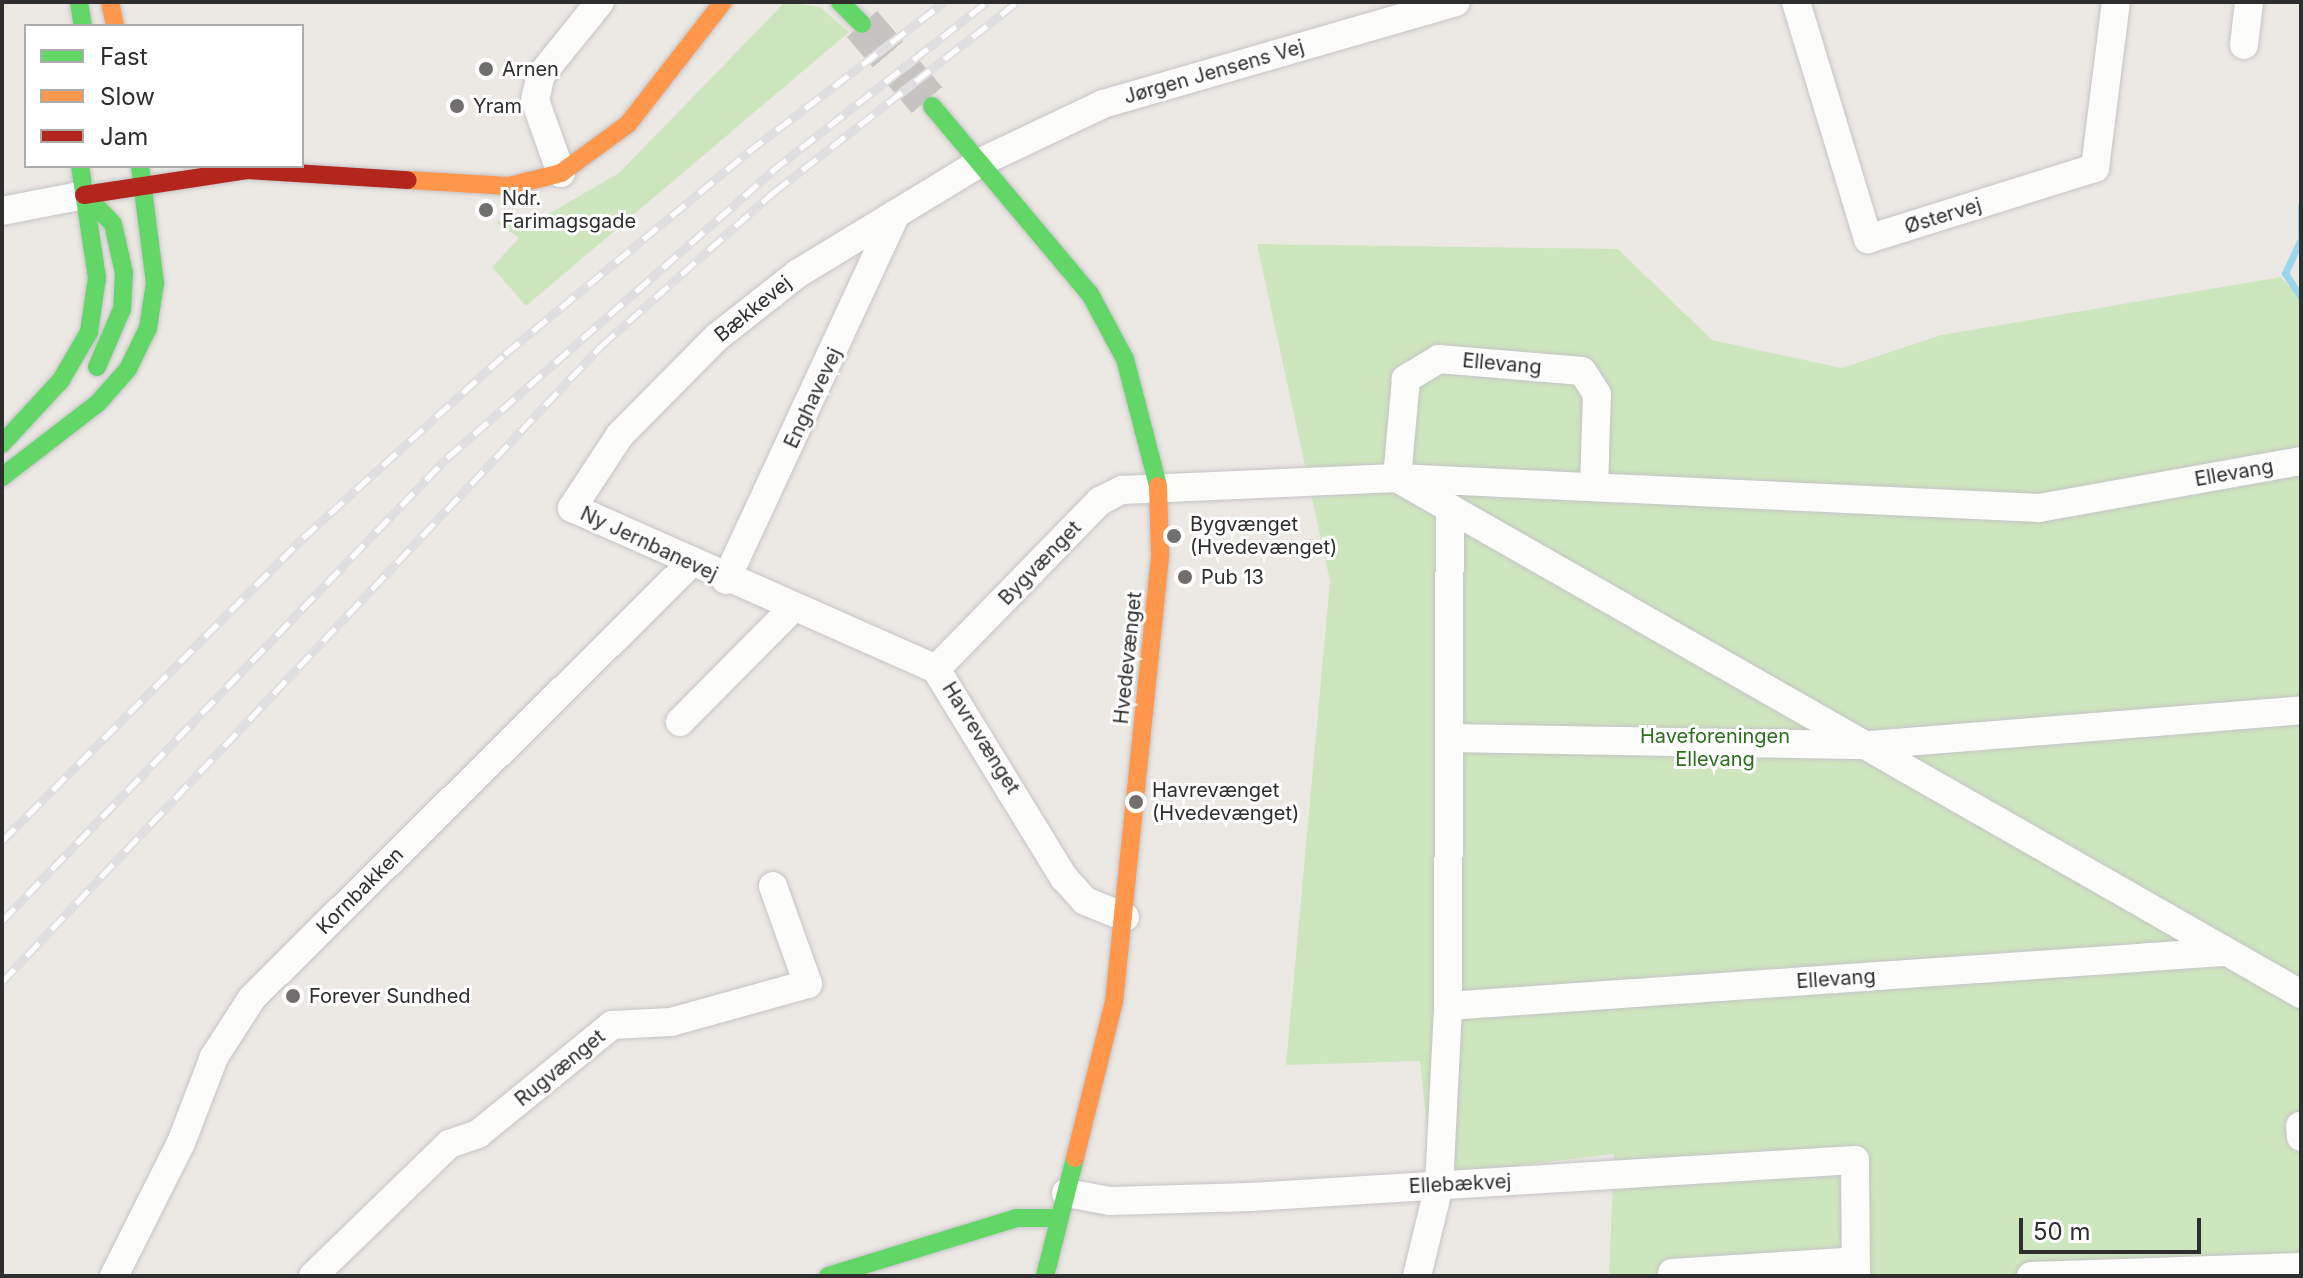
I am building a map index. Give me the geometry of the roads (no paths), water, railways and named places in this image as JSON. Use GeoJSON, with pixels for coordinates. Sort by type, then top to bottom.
{"type":"FeatureCollection","features":[{"type":"Feature","properties":{"kind":"street"},"geometry":{"type":"LineString","coordinates":[[61,2],[64,24]]}},
{"type":"Feature","properties":{"kind":"street"},"geometry":{"type":"LineString","coordinates":[[79,2],[83,24]]}},
{"type":"Feature","properties":{"kind":"street"},"geometry":{"type":"LineString","coordinates":[[110,2],[115,24]]}},
{"type":"Feature","properties":{"kind":"street"},"geometry":{"type":"LineString","coordinates":[[561,173],[535,100],[541,75],[600,2]]}},
{"type":"Feature","properties":{"kind":"street"},"geometry":{"type":"LineString","coordinates":[[2,211],[247,170],[509,186],[561,173],[628,124],[723,2]]}},
{"type":"Feature","properties":{"kind":"street"},"geometry":{"type":"LineString","coordinates":[[840,2],[862,24]]}},
{"type":"Feature","properties":{"kind":"street","name":"Jørgen Jensens Vej"},"geometry":{"type":"LineString","coordinates":[[981,162],[1103,104],[1456,2]]}},
{"type":"Feature","properties":{"kind":"street","name":"Østervej"},"geometry":{"type":"LineString","coordinates":[[1796,2],[1868,239],[2095,168],[2116,2]]}},
{"type":"Feature","properties":{"kind":"street"},"geometry":{"type":"LineString","coordinates":[[2244,45],[2249,2]]}},
{"type":"Feature","properties":{"kind":"street","name":"Hvedevænget"},"geometry":{"type":"LineString","coordinates":[[932,106],[1090,294],[1125,359],[1158,485],[1160,554],[1114,1002],[1045,1276]]}},
{"type":"Feature","properties":{"kind":"street","name":"Bækkevej"},"geometry":{"type":"LineString","coordinates":[[572,508],[620,435],[717,337],[797,274],[981,162]]}},
{"type":"Feature","properties":{"kind":"street"},"geometry":{"type":"LineString","coordinates":[[2,444],[61,380],[89,332],[97,278],[80,168]]}},
{"type":"Feature","properties":{"kind":"street"},"geometry":{"type":"LineString","coordinates":[[118,168],[143,187]]}},
{"type":"Feature","properties":{"kind":"street"},"geometry":{"type":"LineString","coordinates":[[2,477],[98,403],[128,369],[148,328],[155,283],[140,168]]}},
{"type":"Feature","properties":{"kind":"street"},"geometry":{"type":"LineString","coordinates":[[36,453],[100,363],[122,309],[121,244],[113,224],[84,195]]}},
{"type":"Feature","properties":{"kind":"street","name":"Enghavevej"},"geometry":{"type":"LineString","coordinates":[[726,580],[896,214]]}},
{"type":"Feature","properties":{"kind":"street","name":"Ellevang"},"geometry":{"type":"LineString","coordinates":[[1397,478],[1406,379],[1439,359],[1582,371],[1593,379],[1594,487]]}},
{"type":"Feature","properties":{"kind":"street","name":"Ellevang"},"geometry":{"type":"LineString","coordinates":[[1158,485],[1397,478],[2039,508],[2301,461]]}},
{"type":"Feature","properties":{"kind":"street"},"geometry":{"type":"LineString","coordinates":[[1397,478],[1870,745],[2223,952],[2301,994]]}},
{"type":"Feature","properties":{"kind":"street","name":"Bygvænget"},"geometry":{"type":"LineString","coordinates":[[936,669],[1100,501],[1158,485]]}},
{"type":"Feature","properties":{"kind":"street","name":"Ny Jernbanevej"},"geometry":{"type":"LineString","coordinates":[[572,508],[726,580]]}},
{"type":"Feature","properties":{"kind":"street"},"geometry":{"type":"LineString","coordinates":[[1417,1276],[1439,1186],[1448,1006],[1450,508]]}},
{"type":"Feature","properties":{"kind":"street","name":"Kornbakken"},"geometry":{"type":"LineString","coordinates":[[114,1276],[181,1143],[214,1057],[252,998],[689,565]]}},
{"type":"Feature","properties":{"kind":"street","name":"Havrevænget"},"geometry":{"type":"LineString","coordinates":[[726,580],[936,669],[960,697],[1064,878],[1085,901],[1125,917]]}},
{"type":"Feature","properties":{"kind":"street"},"geometry":{"type":"LineString","coordinates":[[680,722],[793,608]]}},
{"type":"Feature","properties":{"kind":"street"},"geometry":{"type":"LineString","coordinates":[[1449,738],[1870,745],[2301,710]]}},
{"type":"Feature","properties":{"kind":"street","name":"Rugvænget"},"geometry":{"type":"LineString","coordinates":[[313,1276],[449,1144],[478,1134],[612,1025],[671,1022],[808,984],[773,886]]}},
{"type":"Feature","properties":{"kind":"street","name":"Ellevang"},"geometry":{"type":"LineString","coordinates":[[1448,1006],[2223,952]]}},
{"type":"Feature","properties":{"kind":"street"},"geometry":{"type":"LineString","coordinates":[[2300,1126],[2301,1137]]}},
{"type":"Feature","properties":{"kind":"street","name":"Ellebækvej"},"geometry":{"type":"LineString","coordinates":[[1062,1206],[1855,1160],[1856,1268]]}},
{"type":"Feature","properties":{"kind":"street"},"geometry":{"type":"LineString","coordinates":[[828,1276],[1062,1206]]}},
{"type":"Feature","properties":{"kind":"street"},"geometry":{"type":"LineString","coordinates":[[2031,1276],[2301,1267]]}},
{"type":"Feature","properties":{"kind":"street"},"geometry":{"type":"LineString","coordinates":[[1672,1273],[1856,1268]]}},
{"type":"Feature","properties":{"kind":"waterway"},"geometry":{"type":"LineString","coordinates":[[2301,206],[2301,236]]}},
{"type":"Feature","properties":{"kind":"waterway"},"geometry":{"type":"LineString","coordinates":[[2301,239],[2285,273],[2301,298]]}},
{"type":"Feature","properties":{"kind":"tunnel"},"geometry":{"type":"LineString","coordinates":[[862,24],[932,106]]}},
{"type":"Feature","properties":{"kind":"railway"},"geometry":{"type":"LineString","coordinates":[[2,841],[303,538],[505,354],[748,152],[944,2]]}},
{"type":"Feature","properties":{"kind":"railway"},"geometry":{"type":"LineString","coordinates":[[2,921],[447,458],[772,171],[987,2]]}},
{"type":"Feature","properties":{"kind":"railway"},"geometry":{"type":"LineString","coordinates":[[2,982],[601,346],[774,192],[1017,2]]}},
{"type":"Feature","properties":{"kind":"place","name":"Arnen"},"geometry":{"type":"Point","coordinates":[486,69]}},
{"type":"Feature","properties":{"kind":"place","name":"Yram"},"geometry":{"type":"Point","coordinates":[457,106]}},
{"type":"Feature","properties":{"kind":"place","name":"Ndr. Farimagsgade"},"geometry":{"type":"Point","coordinates":[486,210]}},
{"type":"Feature","properties":{"kind":"place","name":"Bygvænget (Hvedevænget)"},"geometry":{"type":"Point","coordinates":[1174,536]}},
{"type":"Feature","properties":{"kind":"place","name":"Pub 13"},"geometry":{"type":"Point","coordinates":[1185,577]}},
{"type":"Feature","properties":{"kind":"place","name":"Havrevænget (Hvedevænget)"},"geometry":{"type":"Point","coordinates":[1136,802]}},
{"type":"Feature","properties":{"kind":"place","name":"Forever Sundhed"},"geometry":{"type":"Point","coordinates":[293,996]}},
{"type":"Feature","properties":{"kind":"park label","name":"Haveforeningen Ellevang"},"geometry":{"type":"Point","coordinates":[1715,748]}}]}
